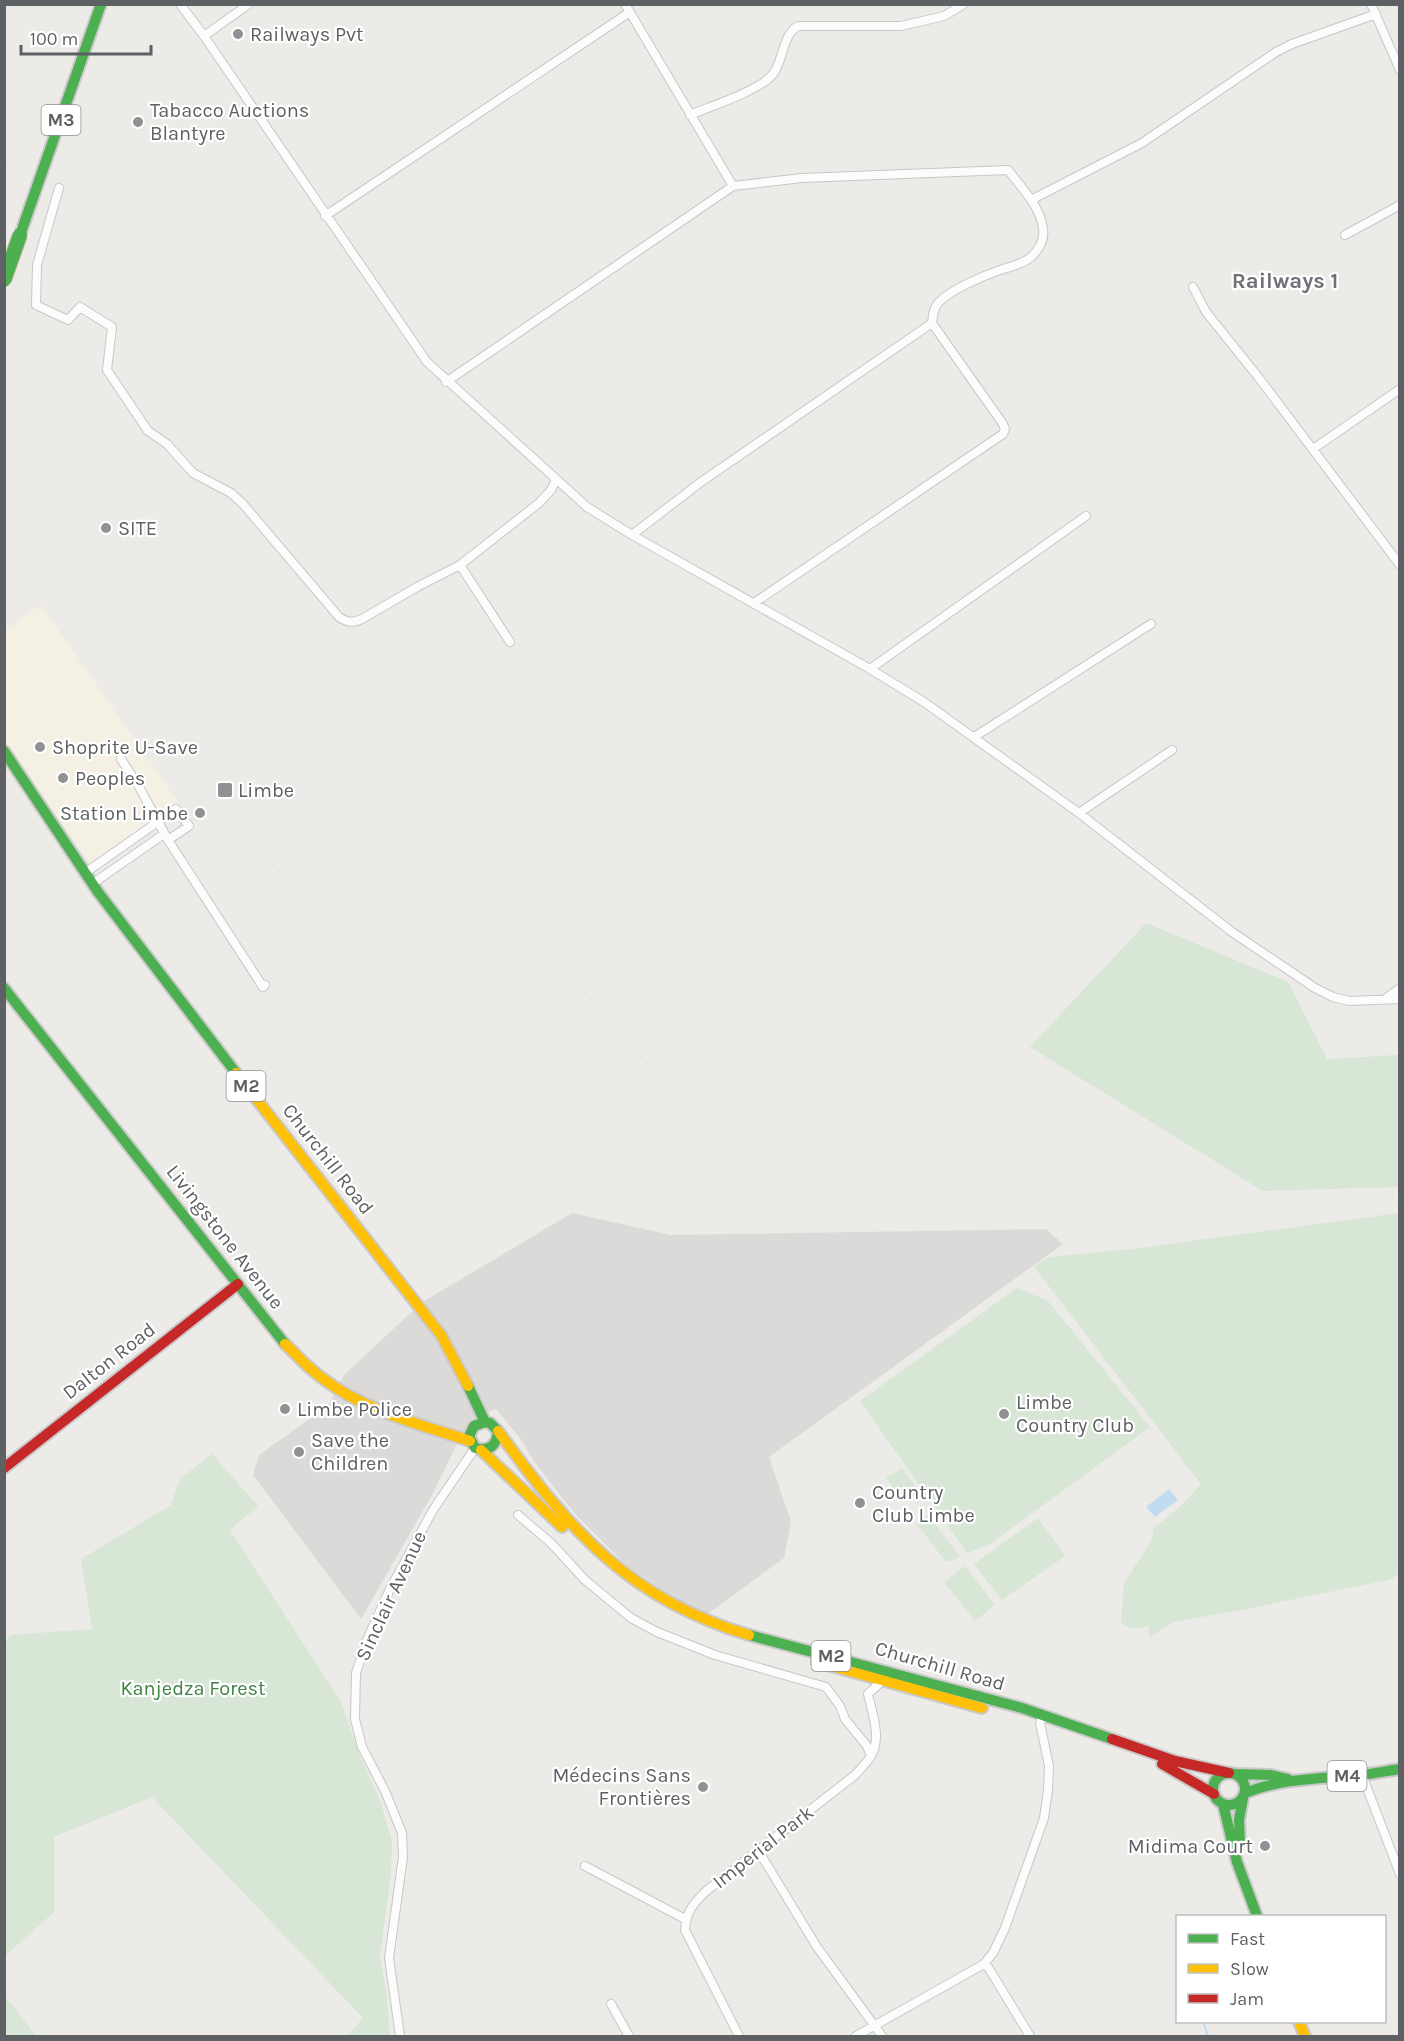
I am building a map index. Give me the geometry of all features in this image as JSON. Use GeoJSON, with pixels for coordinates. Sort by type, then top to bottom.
{"type":"FeatureCollection","features":[{"type":"Feature","properties":{"kind":"main road","name":"M3"},"geometry":{"type":"LineString","coordinates":[[4,280],[101,4]]}},
{"type":"Feature","properties":{"kind":"main road","name":"Churchill Road"},"geometry":{"type":"LineString","coordinates":[[4,751],[89,878],[229,1064],[441,1335],[485,1422],[490,1423],[498,1431],[528,1473],[563,1515],[602,1554],[647,1591],[702,1619],[766,1639],[892,1672],[1167,1759],[1232,1774]]}},
{"type":"Feature","properties":{"kind":"main road","name":"Livingstone Avenue"},"geometry":{"type":"LineString","coordinates":[[4,988],[281,1340],[309,1368],[331,1384],[370,1405],[475,1446]]}},
{"type":"Feature","properties":{"kind":"main road","name":"Dalton Road"},"geometry":{"type":"LineString","coordinates":[[4,1468],[238,1284]]}},
{"type":"Feature","properties":{"kind":"main road"},"geometry":{"type":"LineString","coordinates":[[485,1422],[474,1426],[471,1431],[475,1446],[490,1449],[495,1446],[498,1431]]}},
{"type":"Feature","properties":{"kind":"main road","name":"Churchill Road"},"geometry":{"type":"LineString","coordinates":[[475,1446],[616,1575],[670,1613],[721,1633],[881,1682],[1041,1719],[1164,1765],[1218,1799]]}},
{"type":"Feature","properties":{"kind":"main road","name":"M4"},"geometry":{"type":"LineString","coordinates":[[1244,1796],[1261,1786],[1295,1780],[1362,1775],[1400,1769]]}},
{"type":"Feature","properties":{"kind":"main road"},"geometry":{"type":"LineString","coordinates":[[1243,1880],[1239,1820],[1244,1796],[1242,1779],[1232,1774],[1218,1778],[1215,1782],[1237,1862],[1243,1880],[1256,1915]]}},
{"type":"Feature","properties":{"kind":"main road","name":"M4"},"geometry":{"type":"LineString","coordinates":[[1232,1774],[1295,1780]]}},
{"type":"Feature","properties":{"kind":"main road"},"geometry":{"type":"LineString","coordinates":[[1218,1799],[1236,1804],[1244,1796]]}},
{"type":"Feature","properties":{"kind":"main road"},"geometry":{"type":"LineString","coordinates":[[1299,2023],[1305,2037]]}},
{"type":"Feature","properties":{"kind":"street"},"geometry":{"type":"LineString","coordinates":[[180,4],[427,362],[587,507],[924,702],[1078,813],[1232,932],[1315,988],[1333,997],[1349,1001],[1400,999]]}},
{"type":"Feature","properties":{"kind":"street"},"geometry":{"type":"LineString","coordinates":[[204,36],[249,4]]}},
{"type":"Feature","properties":{"kind":"street"},"geometry":{"type":"LineString","coordinates":[[690,115],[760,85],[772,76],[779,65],[789,33],[798,26],[901,26],[944,16],[964,4]]}},
{"type":"Feature","properties":{"kind":"street"},"geometry":{"type":"LineString","coordinates":[[1371,4],[1400,70]]}},
{"type":"Feature","properties":{"kind":"street"},"geometry":{"type":"LineString","coordinates":[[325,216],[627,8],[734,186]]}},
{"type":"Feature","properties":{"kind":"street"},"geometry":{"type":"LineString","coordinates":[[1031,200],[1142,143],[1276,52],[1315,35],[1376,14]]}},
{"type":"Feature","properties":{"kind":"street"},"geometry":{"type":"LineString","coordinates":[[446,381],[734,186],[802,178],[1008,170],[1031,200],[1043,228],[1043,238],[1036,251],[1024,262],[994,272],[960,288],[939,302],[933,311],[932,323],[1003,423],[1005,429],[1003,434],[754,603]]}},
{"type":"Feature","properties":{"kind":"street"},"geometry":{"type":"LineString","coordinates":[[59,188],[37,265],[36,305],[68,320],[80,307],[112,327],[107,370],[148,431],[167,444],[194,472],[231,493],[243,504],[339,617],[346,622],[362,619],[460,565],[539,502],[551,490],[556,480]]}},
{"type":"Feature","properties":{"kind":"street"},"geometry":{"type":"LineString","coordinates":[[1344,235],[1400,205]]}},
{"type":"Feature","properties":{"kind":"street"},"geometry":{"type":"LineString","coordinates":[[1193,287],[1206,312],[1400,565]]}},
{"type":"Feature","properties":{"kind":"street"},"geometry":{"type":"LineString","coordinates":[[632,535],[701,482],[932,323]]}},
{"type":"Feature","properties":{"kind":"street"},"geometry":{"type":"LineString","coordinates":[[1313,449],[1400,389]]}},
{"type":"Feature","properties":{"kind":"street"},"geometry":{"type":"LineString","coordinates":[[870,669],[1086,516]]}},
{"type":"Feature","properties":{"kind":"street"},"geometry":{"type":"LineString","coordinates":[[460,565],[510,642]]}},
{"type":"Feature","properties":{"kind":"street"},"geometry":{"type":"LineString","coordinates":[[974,737],[1151,624]]}},
{"type":"Feature","properties":{"kind":"street"},"geometry":{"type":"LineString","coordinates":[[1078,813],[1172,750]]}},
{"type":"Feature","properties":{"kind":"street"},"geometry":{"type":"LineString","coordinates":[[121,759],[166,837],[263,987],[265,985]]}},
{"type":"Feature","properties":{"kind":"street"},"geometry":{"type":"LineString","coordinates":[[176,808],[189,826],[89,878],[124,845],[176,808]]}},
{"type":"Feature","properties":{"kind":"street"},"geometry":{"type":"LineString","coordinates":[[124,845],[132,856]]}},
{"type":"Feature","properties":{"kind":"street"},"geometry":{"type":"LineString","coordinates":[[1384,1000],[1400,988]]}},
{"type":"Feature","properties":{"kind":"street","name":"Sinclair Avenue"},"geometry":{"type":"LineString","coordinates":[[400,2037],[389,1958],[403,1857],[402,1833],[385,1791],[362,1747],[355,1719],[356,1673],[367,1640],[405,1559],[433,1510],[475,1446]]}},
{"type":"Feature","properties":{"kind":"street"},"geometry":{"type":"LineString","coordinates":[[518,1515],[551,1543],[585,1580],[631,1618],[648,1628],[715,1655],[826,1687],[840,1706],[845,1719],[867,1746],[871,1756]]}},
{"type":"Feature","properties":{"kind":"street"},"geometry":{"type":"LineString","coordinates":[[871,1756],[875,1746],[876,1729],[868,1694],[892,1672]]}},
{"type":"Feature","properties":{"kind":"street"},"geometry":{"type":"LineString","coordinates":[[856,2037],[984,1964],[993,1953],[1003,1935],[1044,1818],[1049,1766],[1041,1719]]}},
{"type":"Feature","properties":{"kind":"street","name":"Imperial Park"},"geometry":{"type":"LineString","coordinates":[[686,1919],[694,1902],[705,1892],[855,1775],[871,1756]]}},
{"type":"Feature","properties":{"kind":"street"},"geometry":{"type":"LineString","coordinates":[[1362,1775],[1400,1874]]}},
{"type":"Feature","properties":{"kind":"street"},"geometry":{"type":"LineString","coordinates":[[758,1850],[817,1947],[882,2037]]}},
{"type":"Feature","properties":{"kind":"street"},"geometry":{"type":"LineString","coordinates":[[585,1866],[686,1919],[685,1930],[739,2037]]}},
{"type":"Feature","properties":{"kind":"street"},"geometry":{"type":"LineString","coordinates":[[984,1964],[1030,2037]]}},
{"type":"Feature","properties":{"kind":"street"},"geometry":{"type":"LineString","coordinates":[[611,2004],[629,2037]]}},
{"type":"Feature","properties":{"kind":"shaded area"},"geometry":{"type":"Polygon","coordinates":[[[41,605],[179,803],[92,865],[5,746],[4,630],[41,605]]]}},
{"type":"Feature","properties":{"kind":"shaded area"},"geometry":{"type":"Polygon","coordinates":[[[572,1213],[671,1235],[1046,1229],[1063,1244],[769,1457],[791,1522],[784,1558],[702,1618],[625,1564],[575,1514],[496,1409],[469,1420],[432,1495],[361,1619],[253,1475],[259,1455],[328,1406],[343,1376],[421,1303],[572,1213]]]}},
{"type":"Feature","properties":{"kind":"green space"},"geometry":{"type":"Polygon","coordinates":[[[1146,923],[1288,982],[1327,1059],[1399,1055],[1399,1187],[1263,1191],[1030,1047],[1146,923]]]}},
{"type":"Feature","properties":{"kind":"green space"},"geometry":{"type":"Polygon","coordinates":[[[1399,1213],[1399,1574],[1389,1580],[1173,1622],[1150,1637],[1149,1626],[1132,1629],[1121,1623],[1124,1583],[1152,1540],[1153,1529],[1183,1504],[1201,1484],[1034,1267],[1048,1257],[1132,1249],[1399,1213]]]}},
{"type":"Feature","properties":{"kind":"green space","name":"Limbe Country Club"},"geometry":{"type":"Polygon","coordinates":[[[1017,1288],[1048,1301],[1150,1427],[990,1544],[967,1553],[860,1401],[1017,1288]]]}},
{"type":"Feature","properties":{"kind":"green space","name":"Kanjedza Forest"},"geometry":{"type":"Polygon","coordinates":[[[212,1454],[258,1506],[230,1530],[341,1702],[360,1756],[381,1802],[392,1842],[391,1874],[380,1955],[390,2036],[347,2036],[363,2018],[152,1797],[54,1837],[54,1912],[5,1956],[5,1644],[10,1635],[92,1629],[81,1559],[171,1505],[180,1479],[212,1454]]]}},
{"type":"Feature","properties":{"kind":"green space"},"geometry":{"type":"Polygon","coordinates":[[[902,1468],[916,1487],[901,1498],[886,1478],[902,1468]]]}},
{"type":"Feature","properties":{"kind":"green space"},"geometry":{"type":"Polygon","coordinates":[[[928,1515],[960,1557],[946,1562],[916,1523],[928,1515]]]}},
{"type":"Feature","properties":{"kind":"green space"},"geometry":{"type":"Polygon","coordinates":[[[1038,1518],[1065,1556],[1002,1600],[974,1564],[1038,1518]]]}},
{"type":"Feature","properties":{"kind":"green space"},"geometry":{"type":"Polygon","coordinates":[[[965,1566],[995,1605],[975,1621],[944,1582],[965,1566]]]}},
{"type":"Feature","properties":{"kind":"green space"},"geometry":{"type":"Polygon","coordinates":[[[5,1996],[36,2036],[5,2036],[5,1996]]]}},
{"type":"Feature","properties":{"kind":"water"},"geometry":{"type":"Polygon","coordinates":[[[1169,1489],[1178,1500],[1155,1517],[1146,1507],[1169,1489]]]}},
{"type":"Feature","properties":{"kind":"waterway"},"geometry":{"type":"LineString","coordinates":[[1203,2023],[1208,2036]]}},
{"type":"Feature","properties":{"kind":"railway"},"geometry":{"type":"LineString","coordinates":[[4,141],[53,476],[74,552],[96,607],[105,625],[419,1072],[443,1098],[497,1148],[542,1178],[579,1195],[619,1206],[678,1214],[1171,1197],[1400,1193]]}},
{"type":"Feature","properties":{"kind":"railway"},"geometry":{"type":"LineString","coordinates":[[259,316],[263,346],[287,392],[391,539]]}},
{"type":"Feature","properties":{"kind":"railway"},"geometry":{"type":"LineString","coordinates":[[39,540],[91,614]]}},
{"type":"Feature","properties":{"kind":"railway"},"geometry":{"type":"LineString","coordinates":[[519,645],[572,618],[600,609],[629,607],[671,614],[702,628],[748,659],[999,795]]}},
{"type":"Feature","properties":{"kind":"railway"},"geometry":{"type":"LineString","coordinates":[[534,642],[560,638],[596,640],[632,651],[913,804]]}},
{"type":"Feature","properties":{"kind":"railway"},"geometry":{"type":"LineString","coordinates":[[451,843],[686,1107],[711,1132],[738,1154],[783,1181],[817,1190],[869,1197]]}},
{"type":"Feature","properties":{"kind":"traffic: fast"},"geometry":{"type":"LineString","coordinates":[[20,235],[101,4]]}},
{"type":"Feature","properties":{"kind":"traffic: fast"},"geometry":{"type":"LineString","coordinates":[[4,280],[20,235]]}},
{"type":"Feature","properties":{"kind":"traffic: fast"},"geometry":{"type":"LineString","coordinates":[[4,751],[98,892],[236,1073]]}},
{"type":"Feature","properties":{"kind":"traffic: fast"},"geometry":{"type":"LineString","coordinates":[[4,988],[285,1344]]}},
{"type":"Feature","properties":{"kind":"traffic: fast"},"geometry":{"type":"LineString","coordinates":[[468,1386],[485,1422],[490,1423],[498,1431],[492,1446],[485,1449],[475,1448],[469,1436],[474,1426],[485,1422]]}},
{"type":"Feature","properties":{"kind":"traffic: fast"},"geometry":{"type":"LineString","coordinates":[[749,1635],[1022,1708],[1112,1739]]}},
{"type":"Feature","properties":{"kind":"traffic: fast"},"geometry":{"type":"LineString","coordinates":[[1245,1793],[1273,1784],[1400,1769]]}},
{"type":"Feature","properties":{"kind":"traffic: fast"},"geometry":{"type":"LineString","coordinates":[[1229,1773],[1240,1778],[1245,1789],[1240,1800],[1229,1805],[1218,1800],[1213,1789],[1218,1778],[1229,1773]]}},
{"type":"Feature","properties":{"kind":"traffic: fast"},"geometry":{"type":"LineString","coordinates":[[1234,1774],[1271,1775],[1288,1779]]}},
{"type":"Feature","properties":{"kind":"traffic: fast"},"geometry":{"type":"LineString","coordinates":[[1240,1842],[1239,1820],[1243,1798]]}},
{"type":"Feature","properties":{"kind":"traffic: fast"},"geometry":{"type":"LineString","coordinates":[[1223,1804],[1237,1862],[1257,1915]]}},
{"type":"Feature","properties":{"kind":"traffic: slow"},"geometry":{"type":"LineString","coordinates":[[236,1073],[441,1335],[468,1386]]}},
{"type":"Feature","properties":{"kind":"traffic: slow"},"geometry":{"type":"LineString","coordinates":[[285,1344],[317,1374],[356,1399],[393,1416],[470,1441]]}},
{"type":"Feature","properties":{"kind":"traffic: slow"},"geometry":{"type":"LineString","coordinates":[[498,1431],[551,1500],[605,1557],[635,1581],[669,1602],[706,1620],[749,1635]]}},
{"type":"Feature","properties":{"kind":"traffic: slow"},"geometry":{"type":"LineString","coordinates":[[481,1450],[562,1527]]}},
{"type":"Feature","properties":{"kind":"traffic: slow"},"geometry":{"type":"LineString","coordinates":[[817,1662],[982,1708]]}},
{"type":"Feature","properties":{"kind":"traffic: slow"},"geometry":{"type":"LineString","coordinates":[[1299,2023],[1305,2036]]}},
{"type":"Feature","properties":{"kind":"traffic: jam"},"geometry":{"type":"LineString","coordinates":[[4,1468],[238,1284]]}},
{"type":"Feature","properties":{"kind":"traffic: jam"},"geometry":{"type":"LineString","coordinates":[[1112,1739],[1175,1761],[1229,1773]]}},
{"type":"Feature","properties":{"kind":"traffic: jam"},"geometry":{"type":"LineString","coordinates":[[1162,1764],[1214,1794]]}},
{"type":"Feature","properties":{"kind":"place","name":"Railways Pvt"},"geometry":{"type":"Point","coordinates":[238,34]}},
{"type":"Feature","properties":{"kind":"place","name":"Tabacco Auctions Blantyre"},"geometry":{"type":"Point","coordinates":[138,122]}},
{"type":"Feature","properties":{"kind":"place","name":"SITE"},"geometry":{"type":"Point","coordinates":[106,528]}},
{"type":"Feature","properties":{"kind":"place","name":"Shoprite U-Save"},"geometry":{"type":"Point","coordinates":[40,747]}},
{"type":"Feature","properties":{"kind":"place","name":"Peoples"},"geometry":{"type":"Point","coordinates":[63,778]}},
{"type":"Feature","properties":{"kind":"place","name":"Limbe"},"geometry":{"type":"Point","coordinates":[225,790]}},
{"type":"Feature","properties":{"kind":"place","name":"Station Limbe"},"geometry":{"type":"Point","coordinates":[200,813]}},
{"type":"Feature","properties":{"kind":"place","name":"Limbe Police"},"geometry":{"type":"Point","coordinates":[285,1409]}},
{"type":"Feature","properties":{"kind":"place","name":"Limbe Country Club"},"geometry":{"type":"Point","coordinates":[1004,1414]}},
{"type":"Feature","properties":{"kind":"place","name":"Save the Children"},"geometry":{"type":"Point","coordinates":[299,1452]}},
{"type":"Feature","properties":{"kind":"place","name":"Country Club Limbe"},"geometry":{"type":"Point","coordinates":[860,1503]}},
{"type":"Feature","properties":{"kind":"place","name":"Médecins Sans Frontières"},"geometry":{"type":"Point","coordinates":[703,1787]}},
{"type":"Feature","properties":{"kind":"place","name":"Midima Court"},"geometry":{"type":"Point","coordinates":[1265,1846]}},
{"type":"Feature","properties":{"kind":"district","name":"Railways 1"},"geometry":{"type":"Point","coordinates":[1285,281]}}]}
